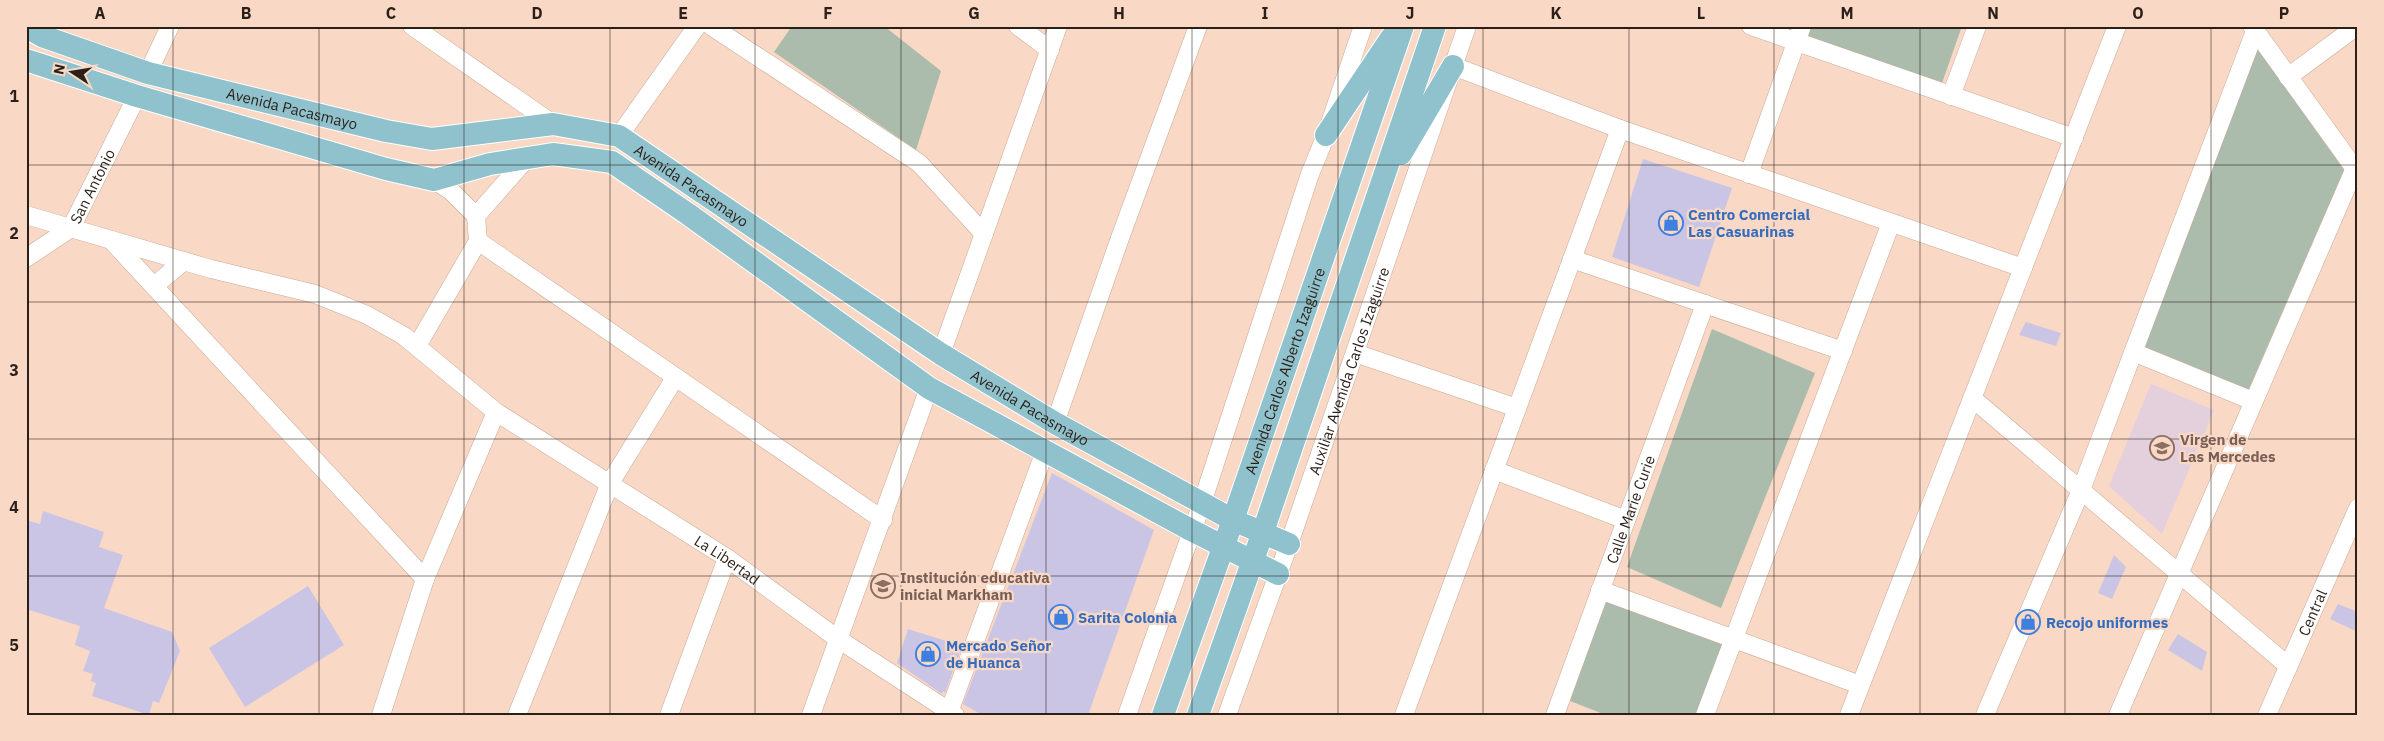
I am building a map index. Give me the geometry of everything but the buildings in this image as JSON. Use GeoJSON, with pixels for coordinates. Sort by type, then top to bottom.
{"type":"FeatureCollection","features":[{"type":"Feature","properties":{"kind":"main road"},"geometry":{"type":"LineString","coordinates":[[1326,135],[1398,26]]}},
{"type":"Feature","properties":{"kind":"main road","name":"Avenida Carlos Alberto Izaguirre"},"geometry":{"type":"LineString","coordinates":[[1163,715],[1222,546],[1233,520],[1403,26]]}},
{"type":"Feature","properties":{"kind":"main road","name":"Avenida Carlos Alberto Izaguirre"},"geometry":{"type":"LineString","coordinates":[[1198,715],[1263,532],[1435,26]]}},
{"type":"Feature","properties":{"kind":"main road","name":"Avenida Pacasmayo"},"geometry":{"type":"LineString","coordinates":[[26,27],[42,36],[148,73],[386,131],[432,139],[553,124],[619,136],[941,354],[1055,423],[1202,504],[1233,520],[1289,544]]}},
{"type":"Feature","properties":{"kind":"main road","name":"Avenida Pacasmayo"},"geometry":{"type":"LineString","coordinates":[[26,60],[137,96],[266,134],[386,169],[434,180],[490,164],[553,154],[612,162],[688,214],[930,388],[1191,530],[1278,574]]}},
{"type":"Feature","properties":{"kind":"main road"},"geometry":{"type":"LineString","coordinates":[[1378,193],[1453,66]]}},
{"type":"Feature","properties":{"kind":"main road"},"geometry":{"type":"LineString","coordinates":[[266,134],[275,104]]}},
{"type":"Feature","properties":{"kind":"main road"},"geometry":{"type":"LineString","coordinates":[[688,214],[703,193]]}},
{"type":"Feature","properties":{"kind":"street"},"geometry":{"type":"LineString","coordinates":[[148,73],[170,26]]}},
{"type":"Feature","properties":{"kind":"street"},"geometry":{"type":"LineString","coordinates":[[412,26],[553,124]]}},
{"type":"Feature","properties":{"kind":"street"},"geometry":{"type":"LineString","coordinates":[[1018,26],[1050,50]]}},
{"type":"Feature","properties":{"kind":"street"},"geometry":{"type":"LineString","coordinates":[[941,354],[1058,26]]}},
{"type":"Feature","properties":{"kind":"street"},"geometry":{"type":"LineString","coordinates":[[1055,423],[1120,238],[1198,26]]}},
{"type":"Feature","properties":{"kind":"street"},"geometry":{"type":"LineString","coordinates":[[1127,715],[1191,530],[1202,504],[1310,174],[1326,135],[1363,26]]}},
{"type":"Feature","properties":{"kind":"street","name":"Auxiliar Avenida Carlos Izaguirre"},"geometry":{"type":"LineString","coordinates":[[1228,715],[1289,544],[1467,26]]}},
{"type":"Feature","properties":{"kind":"street"},"geometry":{"type":"LineString","coordinates":[[1751,26],[1799,34],[1951,96],[2074,138]]}},
{"type":"Feature","properties":{"kind":"street"},"geometry":{"type":"LineString","coordinates":[[1951,96],[1977,26]]}},
{"type":"Feature","properties":{"kind":"street"},"geometry":{"type":"LineString","coordinates":[[1848,715],[2117,26]]}},
{"type":"Feature","properties":{"kind":"street"},"geometry":{"type":"LineString","coordinates":[[2288,77],[2357,26]]}},
{"type":"Feature","properties":{"kind":"street"},"geometry":{"type":"LineString","coordinates":[[619,136],[698,27],[919,163],[984,234]]}},
{"type":"Feature","properties":{"kind":"street"},"geometry":{"type":"LineString","coordinates":[[2118,715],[2253,400],[2356,171],[2253,28]]}},
{"type":"Feature","properties":{"kind":"street"},"geometry":{"type":"LineString","coordinates":[[1985,715],[2081,490],[2253,28]]}},
{"type":"Feature","properties":{"kind":"street"},"geometry":{"type":"LineString","coordinates":[[1749,174],[1799,34]]}},
{"type":"Feature","properties":{"kind":"street"},"geometry":{"type":"LineString","coordinates":[[1453,66],[1620,129],[2023,268]]}},
{"type":"Feature","properties":{"kind":"street","name":"San Antonio"},"geometry":{"type":"LineString","coordinates":[[26,258],[71,228],[137,96]]}},
{"type":"Feature","properties":{"kind":"street"},"geometry":{"type":"LineString","coordinates":[[1404,715],[1620,129]]}},
{"type":"Feature","properties":{"kind":"street"},"geometry":{"type":"LineString","coordinates":[[476,216],[526,158]]}},
{"type":"Feature","properties":{"kind":"street"},"geometry":{"type":"LineString","coordinates":[[417,346],[478,241],[476,216],[451,191],[434,180]]}},
{"type":"Feature","properties":{"kind":"street","name":"La Libertad"},"geometry":{"type":"LineString","coordinates":[[26,214],[184,261],[315,294],[367,315],[404,336],[496,412],[727,558],[838,639],[951,713]]}},
{"type":"Feature","properties":{"kind":"street"},"geometry":{"type":"LineString","coordinates":[[1704,715],[1891,223]]}},
{"type":"Feature","properties":{"kind":"street"},"geometry":{"type":"LineString","coordinates":[[111,239],[425,579]]}},
{"type":"Feature","properties":{"kind":"street"},"geometry":{"type":"LineString","coordinates":[[478,241],[883,520]]}},
{"type":"Feature","properties":{"kind":"street"},"geometry":{"type":"LineString","coordinates":[[1572,259],[1843,351]]}},
{"type":"Feature","properties":{"kind":"street"},"geometry":{"type":"LineString","coordinates":[[154,286],[184,261]]}},
{"type":"Feature","properties":{"kind":"street","name":"Calle Marie Curie"},"geometry":{"type":"LineString","coordinates":[[1555,715],[1705,304]]}},
{"type":"Feature","properties":{"kind":"street"},"geometry":{"type":"LineString","coordinates":[[2133,352],[2253,400]]}},
{"type":"Feature","properties":{"kind":"street"},"geometry":{"type":"LineString","coordinates":[[1355,353],[1517,408]]}},
{"type":"Feature","properties":{"kind":"street"},"geometry":{"type":"LineString","coordinates":[[517,715],[610,483],[675,378]]}},
{"type":"Feature","properties":{"kind":"street"},"geometry":{"type":"LineString","coordinates":[[811,715],[930,388]]}},
{"type":"Feature","properties":{"kind":"street"},"geometry":{"type":"LineString","coordinates":[[1972,398],[2288,665]]}},
{"type":"Feature","properties":{"kind":"street"},"geometry":{"type":"LineString","coordinates":[[381,715],[425,579],[496,412]]}},
{"type":"Feature","properties":{"kind":"street"},"geometry":{"type":"LineString","coordinates":[[951,713],[1046,451]]}},
{"type":"Feature","properties":{"kind":"street"},"geometry":{"type":"LineString","coordinates":[[1494,470],[1626,520]]}},
{"type":"Feature","properties":{"kind":"street","name":"Central"},"geometry":{"type":"LineString","coordinates":[[2266,715],[2358,508]]}},
{"type":"Feature","properties":{"kind":"street"},"geometry":{"type":"LineString","coordinates":[[669,715],[727,558]]}},
{"type":"Feature","properties":{"kind":"street"},"geometry":{"type":"LineString","coordinates":[[1600,590],[1860,685]]}},
{"type":"Feature","properties":{"kind":"shaded area","name":"Virgen de Las Mercedes"},"geometry":{"type":"Polygon","coordinates":[[[2151,384],[2214,410],[2162,534],[2109,486],[2151,384]]]}},
{"type":"Feature","properties":{"kind":"green space"},"geometry":{"type":"Polygon","coordinates":[[[792,26],[884,26],[941,71],[916,150],[774,52],[792,26]]]}},
{"type":"Feature","properties":{"kind":"green space"},"geometry":{"type":"Polygon","coordinates":[[[1810,26],[1962,26],[1942,83],[1806,38],[1810,26]]]}},
{"type":"Feature","properties":{"kind":"green space"},"geometry":{"type":"Polygon","coordinates":[[[2257,47],[2344,170],[2248,391],[2143,349],[2257,47]]]}},
{"type":"Feature","properties":{"kind":"green space"},"geometry":{"type":"Polygon","coordinates":[[[1712,329],[1815,373],[1721,608],[1627,567],[1712,329]]]}},
{"type":"Feature","properties":{"kind":"green space"},"geometry":{"type":"Polygon","coordinates":[[[1601,599],[1725,642],[1697,715],[1606,715],[1565,699],[1601,599]]]}},
{"type":"Feature","properties":{"kind":"place","name":"Centro Comercial Las Casuarinas"},"geometry":{"type":"Point","coordinates":[1671,223]}},
{"type":"Feature","properties":{"kind":"place","name":"Virgen de Las Mercedes"},"geometry":{"type":"Point","coordinates":[2162,448]}},
{"type":"Feature","properties":{"kind":"place","name":"Institución educativa inicial Markham"},"geometry":{"type":"Point","coordinates":[883,586]}},
{"type":"Feature","properties":{"kind":"place","name":"Sarita Colonia"},"geometry":{"type":"Point","coordinates":[1061,617]}},
{"type":"Feature","properties":{"kind":"place","name":"Recojo uniformes"},"geometry":{"type":"Point","coordinates":[2028,622]}},
{"type":"Feature","properties":{"kind":"place","name":"Mercado Señor de Huanca"},"geometry":{"type":"Point","coordinates":[928,654]}}]}
